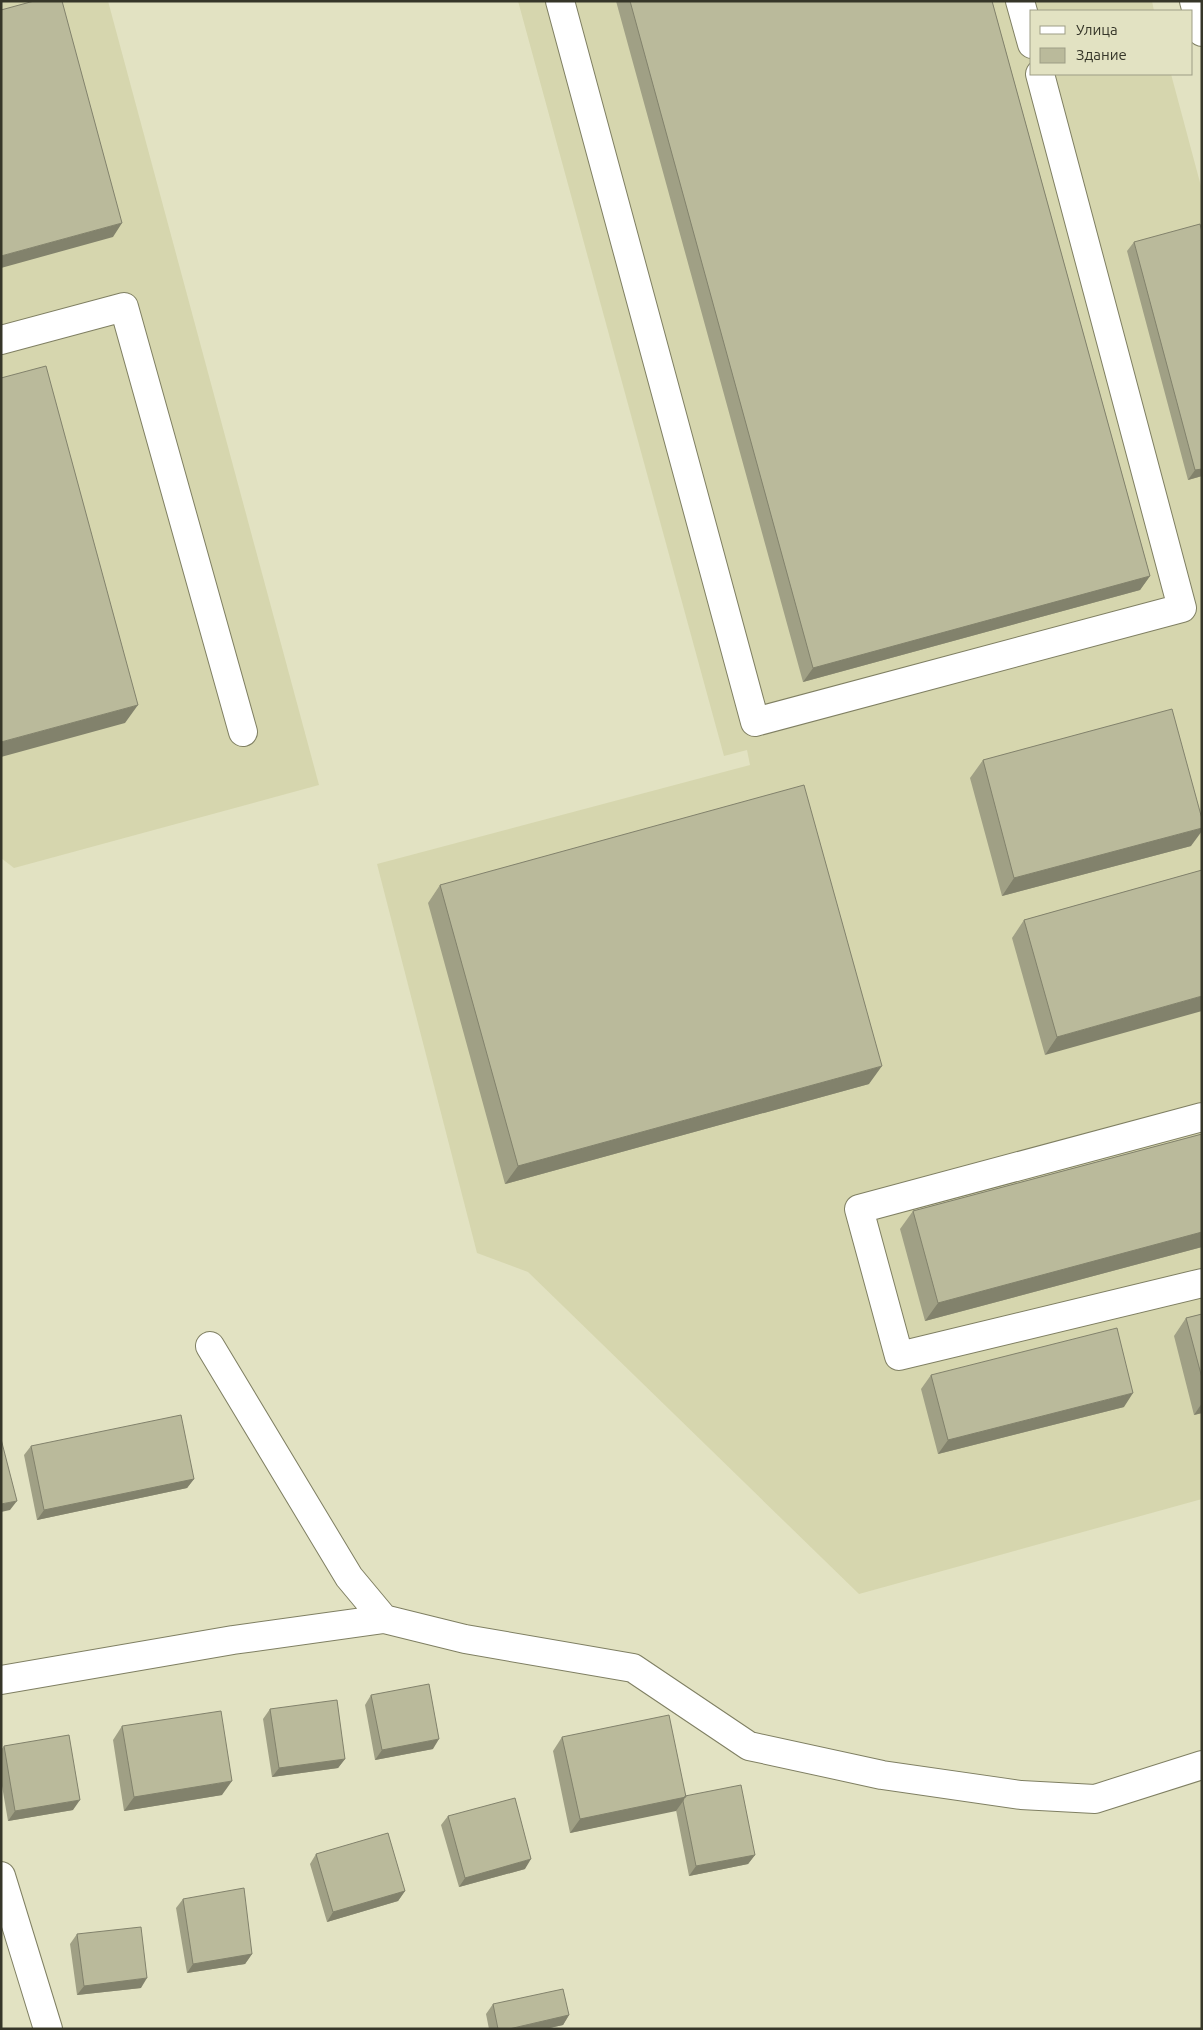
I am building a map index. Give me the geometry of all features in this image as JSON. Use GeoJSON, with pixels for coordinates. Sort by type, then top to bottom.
{"type":"FeatureCollection","features":[{"type":"Feature","properties":{"kind":"street"},"geometry":{"type":"LineString","coordinates":[[560,1],[754,722],[1182,608],[1040,75]]}},
{"type":"Feature","properties":{"kind":"street"},"geometry":{"type":"LineString","coordinates":[[1020,1],[1030,37]]}},
{"type":"Feature","properties":{"kind":"street"},"geometry":{"type":"LineString","coordinates":[[1194,1],[1202,32]]}},
{"type":"Feature","properties":{"kind":"street"},"geometry":{"type":"LineString","coordinates":[[1,340],[124,307],[243,732]]}},
{"type":"Feature","properties":{"kind":"street"},"geometry":{"type":"LineString","coordinates":[[1202,1117],[859,1208],[899,1356],[1202,1283]]}},
{"type":"Feature","properties":{"kind":"street"},"geometry":{"type":"LineString","coordinates":[[210,1346],[349,1577],[384,1619]]}},
{"type":"Feature","properties":{"kind":"street"},"geometry":{"type":"LineString","coordinates":[[1,1680],[233,1640],[384,1619],[465,1639],[633,1668],[748,1746],[882,1774],[1021,1794],[1095,1799],[1202,1765]]}},
{"type":"Feature","properties":{"kind":"street"},"geometry":{"type":"LineString","coordinates":[[1,1876],[48,2029]]}},
{"type":"Feature","properties":{"kind":"shaded area"},"geometry":{"type":"Polygon","coordinates":[[[1,1],[108,1],[319,785],[14,868],[1,858],[1,1]]]}},
{"type":"Feature","properties":{"kind":"shaded area"},"geometry":{"type":"Polygon","coordinates":[[[518,1],[1152,1],[1154,10],[1030,10],[1030,75],[1171,75],[1202,190],[1202,1499],[859,1594],[528,1272],[477,1253],[377,864],[750,765],[747,750],[724,756],[518,1]]]}},
{"type":"Feature","properties":{"kind":"building"},"geometry":{"type":"Polygon","coordinates":[[[34,1],[62,1],[122,223],[1,256],[1,10],[34,1]]]}},
{"type":"Feature","properties":{"kind":"building"},"geometry":{"type":"Polygon","coordinates":[[[630,1],[992,1],[1150,576],[813,668],[630,1]]]}},
{"type":"Feature","properties":{"kind":"building"},"geometry":{"type":"Polygon","coordinates":[[[1200,224],[1202,232],[1202,469],[1195,470],[1134,242],[1200,224]]]}},
{"type":"Feature","properties":{"kind":"building"},"geometry":{"type":"Polygon","coordinates":[[[46,366],[138,705],[1,742],[1,378],[46,366]]]}},
{"type":"Feature","properties":{"kind":"building"},"geometry":{"type":"Polygon","coordinates":[[[1172,709],[1202,819],[1202,828],[1014,878],[983,760],[1172,709]]]}},
{"type":"Feature","properties":{"kind":"building"},"geometry":{"type":"Polygon","coordinates":[[[804,785],[882,1066],[518,1166],[440,885],[804,785]]]}},
{"type":"Feature","properties":{"kind":"building"},"geometry":{"type":"Polygon","coordinates":[[[1202,870],[1202,996],[1057,1037],[1024,920],[1202,870]]]}},
{"type":"Feature","properties":{"kind":"building"},"geometry":{"type":"Polygon","coordinates":[[[1202,1134],[1202,1232],[938,1303],[913,1211],[1202,1134]]]}},
{"type":"Feature","properties":{"kind":"building"},"geometry":{"type":"Polygon","coordinates":[[[1202,1314],[1202,1378],[1186,1318],[1202,1314]]]}},
{"type":"Feature","properties":{"kind":"building"},"geometry":{"type":"Polygon","coordinates":[[[1117,1328],[1133,1393],[948,1440],[931,1375],[1117,1328]]]}},
{"type":"Feature","properties":{"kind":"building"},"geometry":{"type":"Polygon","coordinates":[[[181,1415],[194,1479],[44,1510],[31,1446],[181,1415]]]}},
{"type":"Feature","properties":{"kind":"building"},"geometry":{"type":"Polygon","coordinates":[[[1,1439],[17,1501],[1,1504],[1,1439]]]}},
{"type":"Feature","properties":{"kind":"building"},"geometry":{"type":"Polygon","coordinates":[[[429,1684],[439,1739],[382,1750],[371,1695],[429,1684]]]}},
{"type":"Feature","properties":{"kind":"building"},"geometry":{"type":"Polygon","coordinates":[[[337,1700],[345,1759],[279,1768],[270,1709],[337,1700]]]}},
{"type":"Feature","properties":{"kind":"building"},"geometry":{"type":"Polygon","coordinates":[[[221,1711],[232,1781],[134,1797],[122,1726],[221,1711]]]}},
{"type":"Feature","properties":{"kind":"building"},"geometry":{"type":"Polygon","coordinates":[[[669,1715],[686,1797],[580,1819],[562,1737],[669,1715]]]}},
{"type":"Feature","properties":{"kind":"building"},"geometry":{"type":"Polygon","coordinates":[[[69,1735],[80,1800],[15,1811],[4,1746],[69,1735]]]}},
{"type":"Feature","properties":{"kind":"building"},"geometry":{"type":"Polygon","coordinates":[[[741,1785],[755,1855],[696,1866],[683,1801],[685,1796],[741,1785]]]}},
{"type":"Feature","properties":{"kind":"building"},"geometry":{"type":"Polygon","coordinates":[[[515,1798],[531,1859],[465,1878],[448,1816],[515,1798]]]}},
{"type":"Feature","properties":{"kind":"building"},"geometry":{"type":"Polygon","coordinates":[[[388,1833],[405,1891],[333,1912],[316,1854],[388,1833]]]}},
{"type":"Feature","properties":{"kind":"building"},"geometry":{"type":"Polygon","coordinates":[[[244,1888],[252,1954],[193,1964],[183,1899],[244,1888]]]}},
{"type":"Feature","properties":{"kind":"building"},"geometry":{"type":"Polygon","coordinates":[[[141,1927],[147,1978],[84,1986],[77,1934],[141,1927]]]}},
{"type":"Feature","properties":{"kind":"building"},"geometry":{"type":"Polygon","coordinates":[[[563,1989],[569,2015],[509,2029],[498,2029],[493,2004],[563,1989]]]}}]}
